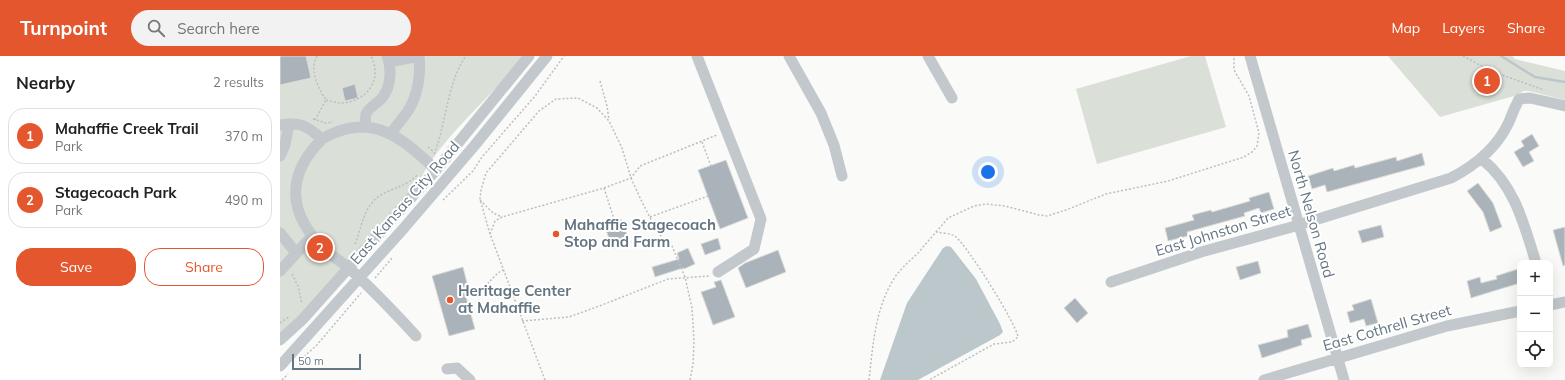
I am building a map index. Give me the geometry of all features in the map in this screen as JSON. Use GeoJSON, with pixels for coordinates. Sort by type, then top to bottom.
{"type":"FeatureCollection","features":[{"type":"Feature","properties":{"kind":"street"},"geometry":{"type":"LineString","coordinates":[[365,127],[366,114],[381,99],[387,90],[390,75],[388,59],[419,56],[419,82],[415,95],[408,110],[398,122],[391,134]]}},
{"type":"Feature","properties":{"kind":"street","name":"East Kansas City Road"},"geometry":{"type":"LineString","coordinates":[[280,340],[302,320],[436,170],[529,56]]}},
{"type":"Feature","properties":{"kind":"street","name":"East Kansas City Road"},"geometry":{"type":"LineString","coordinates":[[280,366],[476,145],[547,56]]}},
{"type":"Feature","properties":{"kind":"street"},"geometry":{"type":"LineString","coordinates":[[697,56],[761,219],[754,249],[718,272]]}},
{"type":"Feature","properties":{"kind":"street"},"geometry":{"type":"LineString","coordinates":[[789,56],[826,126],[834,145],[842,176]]}},
{"type":"Feature","properties":{"kind":"street"},"geometry":{"type":"LineString","coordinates":[[928,56],[952,98]]}},
{"type":"Feature","properties":{"kind":"street","name":"North Nelson Road"},"geometry":{"type":"LineString","coordinates":[[1250,56],[1344,380]]}},
{"type":"Feature","properties":{"kind":"street","name":"East Johnston Street"},"geometry":{"type":"LineString","coordinates":[[1111,282],[1201,252],[1451,178],[1466,170],[1482,158],[1498,141],[1519,99],[1530,98],[1564,106]]}},
{"type":"Feature","properties":{"kind":"street"},"geometry":{"type":"LineString","coordinates":[[280,156],[286,144],[284,124],[301,125],[310,128],[322,139]]}},
{"type":"Feature","properties":{"kind":"street"},"geometry":{"type":"LineString","coordinates":[[416,336],[348,267],[327,252],[312,236],[305,225],[295,200],[296,182],[302,165],[310,151],[322,139],[336,131],[350,127],[365,127],[391,134],[405,142],[436,170]]}},
{"type":"Feature","properties":{"kind":"street"},"geometry":{"type":"LineString","coordinates":[[1482,158],[1500,177],[1518,206],[1535,260]]}},
{"type":"Feature","properties":{"kind":"street"},"geometry":{"type":"LineString","coordinates":[[280,233],[296,253]]}},
{"type":"Feature","properties":{"kind":"street"},"geometry":{"type":"LineString","coordinates":[[283,269],[312,236]]}},
{"type":"Feature","properties":{"kind":"street"},"geometry":{"type":"LineString","coordinates":[[1553,304],[1565,302]]}},
{"type":"Feature","properties":{"kind":"street","name":"East Cothrell Street"},"geometry":{"type":"LineString","coordinates":[[1264,380],[1447,326],[1517,312]]}},
{"type":"Feature","properties":{"kind":"street"},"geometry":{"type":"LineString","coordinates":[[447,369],[458,368],[470,380]]}},
{"type":"Feature","properties":{"kind":"path"},"geometry":{"type":"LineString","coordinates":[[317,56],[314,67],[319,88],[326,100],[340,103],[354,100],[363,96],[371,88],[375,70],[371,56]]}},
{"type":"Feature","properties":{"kind":"path"},"geometry":{"type":"LineString","coordinates":[[433,156],[439,141],[452,84],[461,63],[466,56]]}},
{"type":"Feature","properties":{"kind":"path"},"geometry":{"type":"LineString","coordinates":[[443,199],[473,171],[482,158],[535,96],[564,56]]}},
{"type":"Feature","properties":{"kind":"path"},"geometry":{"type":"LineString","coordinates":[[869,380],[877,320],[888,290],[902,269],[948,218],[974,206],[986,204],[1005,206],[1047,216],[1106,194],[1168,181],[1244,157],[1252,152],[1257,146],[1259,132],[1249,96],[1234,70],[1234,56]]}},
{"type":"Feature","properties":{"kind":"path"},"geometry":{"type":"LineString","coordinates":[[1463,56],[1491,71],[1549,92]]}},
{"type":"Feature","properties":{"kind":"path"},"geometry":{"type":"LineString","coordinates":[[600,81],[607,106],[609,121]]}},
{"type":"Feature","properties":{"kind":"path"},"geometry":{"type":"LineString","coordinates":[[545,380],[490,234],[480,199],[481,190],[486,173],[539,111],[556,99],[578,98],[597,108],[609,121],[622,148],[631,178],[650,217],[658,233],[672,246],[685,277],[692,308],[694,341],[693,364],[690,380]]}},
{"type":"Feature","properties":{"kind":"path"},"geometry":{"type":"LineString","coordinates":[[310,128],[326,100]]}},
{"type":"Feature","properties":{"kind":"path"},"geometry":{"type":"LineString","coordinates":[[490,234],[496,221],[502,216],[604,188],[631,178],[640,166],[727,131]]}},
{"type":"Feature","properties":{"kind":"path"},"geometry":{"type":"LineString","coordinates":[[702,142],[711,166]]}},
{"type":"Feature","properties":{"kind":"path"},"geometry":{"type":"LineString","coordinates":[[351,250],[356,244],[364,217],[371,204],[381,195],[403,186],[419,173]]}},
{"type":"Feature","properties":{"kind":"path"},"geometry":{"type":"LineString","coordinates":[[604,188],[615,222]]}},
{"type":"Feature","properties":{"kind":"path"},"geometry":{"type":"LineString","coordinates":[[650,217],[708,196]]}},
{"type":"Feature","properties":{"kind":"path"},"geometry":{"type":"LineString","coordinates":[[480,199],[493,214],[502,216]]}},
{"type":"Feature","properties":{"kind":"path"},"geometry":{"type":"LineString","coordinates":[[929,380],[994,344],[1012,342],[1018,338],[1015,327],[984,275],[958,240],[952,234],[936,232]]}},
{"type":"Feature","properties":{"kind":"path"},"geometry":{"type":"LineString","coordinates":[[373,280],[393,257]]}},
{"type":"Feature","properties":{"kind":"path"},"geometry":{"type":"LineString","coordinates":[[283,269],[295,278],[302,306]]}},
{"type":"Feature","properties":{"kind":"path"},"geometry":{"type":"LineString","coordinates":[[459,298],[486,286],[494,275],[503,270]]}},
{"type":"Feature","properties":{"kind":"path"},"geometry":{"type":"LineString","coordinates":[[522,321],[569,317],[668,279],[707,276],[718,272]]}},
{"type":"Feature","properties":{"kind":"path"},"geometry":{"type":"LineString","coordinates":[[299,360],[316,346],[361,292]]}},
{"type":"Feature","properties":{"kind":"path"},"geometry":{"type":"LineString","coordinates":[[282,380],[291,370]]}},
{"type":"Feature","properties":{"kind":"shaded area"},"geometry":{"type":"Polygon","coordinates":[[[280,56],[524,56],[442,147],[428,166],[419,182],[303,313],[280,333],[280,56]]]}},
{"type":"Feature","properties":{"kind":"shaded area"},"geometry":{"type":"Polygon","coordinates":[[[1191,56],[1205,56],[1226,127],[1097,164],[1076,89],[1191,56]]]}},
{"type":"Feature","properties":{"kind":"shaded area"},"geometry":{"type":"Polygon","coordinates":[[[1388,56],[1512,56],[1515,59],[1565,71],[1565,100],[1524,91],[1514,96],[1440,117],[1388,56]]]}},
{"type":"Feature","properties":{"kind":"shaded area"},"geometry":{"type":"Polygon","coordinates":[[[947,246],[951,247],[976,279],[1003,332],[918,380],[880,380],[907,303],[943,248],[947,246]]]}},
{"type":"Feature","properties":{"kind":"building"},"geometry":{"type":"Polygon","coordinates":[[[280,56],[306,56],[311,78],[280,85],[280,56]]]}},
{"type":"Feature","properties":{"kind":"building"},"geometry":{"type":"Polygon","coordinates":[[[355,84],[358,98],[345,101],[342,88],[355,84]]]}},
{"type":"Feature","properties":{"kind":"building"},"geometry":{"type":"Polygon","coordinates":[[[1532,134],[1539,146],[1529,152],[1534,161],[1523,167],[1514,152],[1524,146],[1521,141],[1532,134]]]}},
{"type":"Feature","properties":{"kind":"building"},"geometry":{"type":"Polygon","coordinates":[[[1422,153],[1425,165],[1327,192],[1325,185],[1312,189],[1308,176],[1333,168],[1334,171],[1354,165],[1355,168],[1396,157],[1397,161],[1422,153]]]}},
{"type":"Feature","properties":{"kind":"building"},"geometry":{"type":"Polygon","coordinates":[[[726,160],[748,218],[720,229],[698,170],[726,160]]]}},
{"type":"Feature","properties":{"kind":"building"},"geometry":{"type":"Polygon","coordinates":[[[1478,183],[1493,203],[1502,227],[1490,232],[1483,212],[1467,191],[1478,183]]]}},
{"type":"Feature","properties":{"kind":"building"},"geometry":{"type":"Polygon","coordinates":[[[1269,192],[1274,209],[1261,213],[1259,208],[1244,213],[1245,216],[1187,232],[1188,236],[1168,241],[1165,228],[1194,220],[1192,215],[1211,210],[1212,212],[1250,201],[1249,198],[1269,192]]]}},
{"type":"Feature","properties":{"kind":"building"},"geometry":{"type":"Polygon","coordinates":[[[621,219],[630,243],[613,249],[604,225],[621,219]]]}},
{"type":"Feature","properties":{"kind":"building"},"geometry":{"type":"Polygon","coordinates":[[[1381,225],[1384,237],[1362,243],[1358,231],[1381,225]]]}},
{"type":"Feature","properties":{"kind":"building"},"geometry":{"type":"Polygon","coordinates":[[[1565,227],[1565,265],[1563,266],[1553,230],[1565,227]]]}},
{"type":"Feature","properties":{"kind":"building"},"geometry":{"type":"Polygon","coordinates":[[[718,238],[721,249],[705,255],[701,244],[718,238]]]}},
{"type":"Feature","properties":{"kind":"building"},"geometry":{"type":"Polygon","coordinates":[[[688,248],[695,264],[684,269],[683,268],[655,277],[652,267],[679,259],[677,253],[688,248]]]}},
{"type":"Feature","properties":{"kind":"building"},"geometry":{"type":"Polygon","coordinates":[[[778,250],[786,272],[746,288],[738,268],[745,263],[778,250]]]}},
{"type":"Feature","properties":{"kind":"building"},"geometry":{"type":"Polygon","coordinates":[[[1258,261],[1261,273],[1240,280],[1236,267],[1258,261]]]}},
{"type":"Feature","properties":{"kind":"building","name":"Heritage Center at Mahaffie"},"geometry":{"type":"Polygon","coordinates":[[[463,267],[469,291],[465,293],[475,329],[449,336],[432,276],[463,267]]]}},
{"type":"Feature","properties":{"kind":"building"},"geometry":{"type":"Polygon","coordinates":[[[1517,269],[1517,284],[1471,298],[1467,281],[1480,277],[1481,283],[1497,279],[1496,276],[1517,269]]]}},
{"type":"Feature","properties":{"kind":"building"},"geometry":{"type":"Polygon","coordinates":[[[721,280],[735,317],[713,325],[701,292],[716,287],[714,282],[721,280]]]}},
{"type":"Feature","properties":{"kind":"building"},"geometry":{"type":"Polygon","coordinates":[[[1075,298],[1088,313],[1077,323],[1064,308],[1075,298]]]}},
{"type":"Feature","properties":{"kind":"building"},"geometry":{"type":"Polygon","coordinates":[[[1371,299],[1378,323],[1366,326],[1364,319],[1350,323],[1347,312],[1354,310],[1352,305],[1371,299]]]}},
{"type":"Feature","properties":{"kind":"building"},"geometry":{"type":"Polygon","coordinates":[[[1308,324],[1312,337],[1301,340],[1302,345],[1262,358],[1258,345],[1288,337],[1287,330],[1308,324]]]}},
{"type":"Feature","properties":{"kind":"waterway"},"geometry":{"type":"LineString","coordinates":[[1501,56],[1535,77],[1565,82]]}},
{"type":"Feature","properties":{"kind":"place","name":"Mahaffie Creek Trail"},"geometry":{"type":"Point","coordinates":[1487,81]}},
{"type":"Feature","properties":{"kind":"place","name":"Mahaffie Stagecoach Stop and Farm"},"geometry":{"type":"Point","coordinates":[556,234]}},
{"type":"Feature","properties":{"kind":"place","name":"Stagecoach Park"},"geometry":{"type":"Point","coordinates":[320,248]}},
{"type":"Feature","properties":{"kind":"place","name":"Heritage Center at Mahaffie"},"geometry":{"type":"Point","coordinates":[450,300]}}]}
